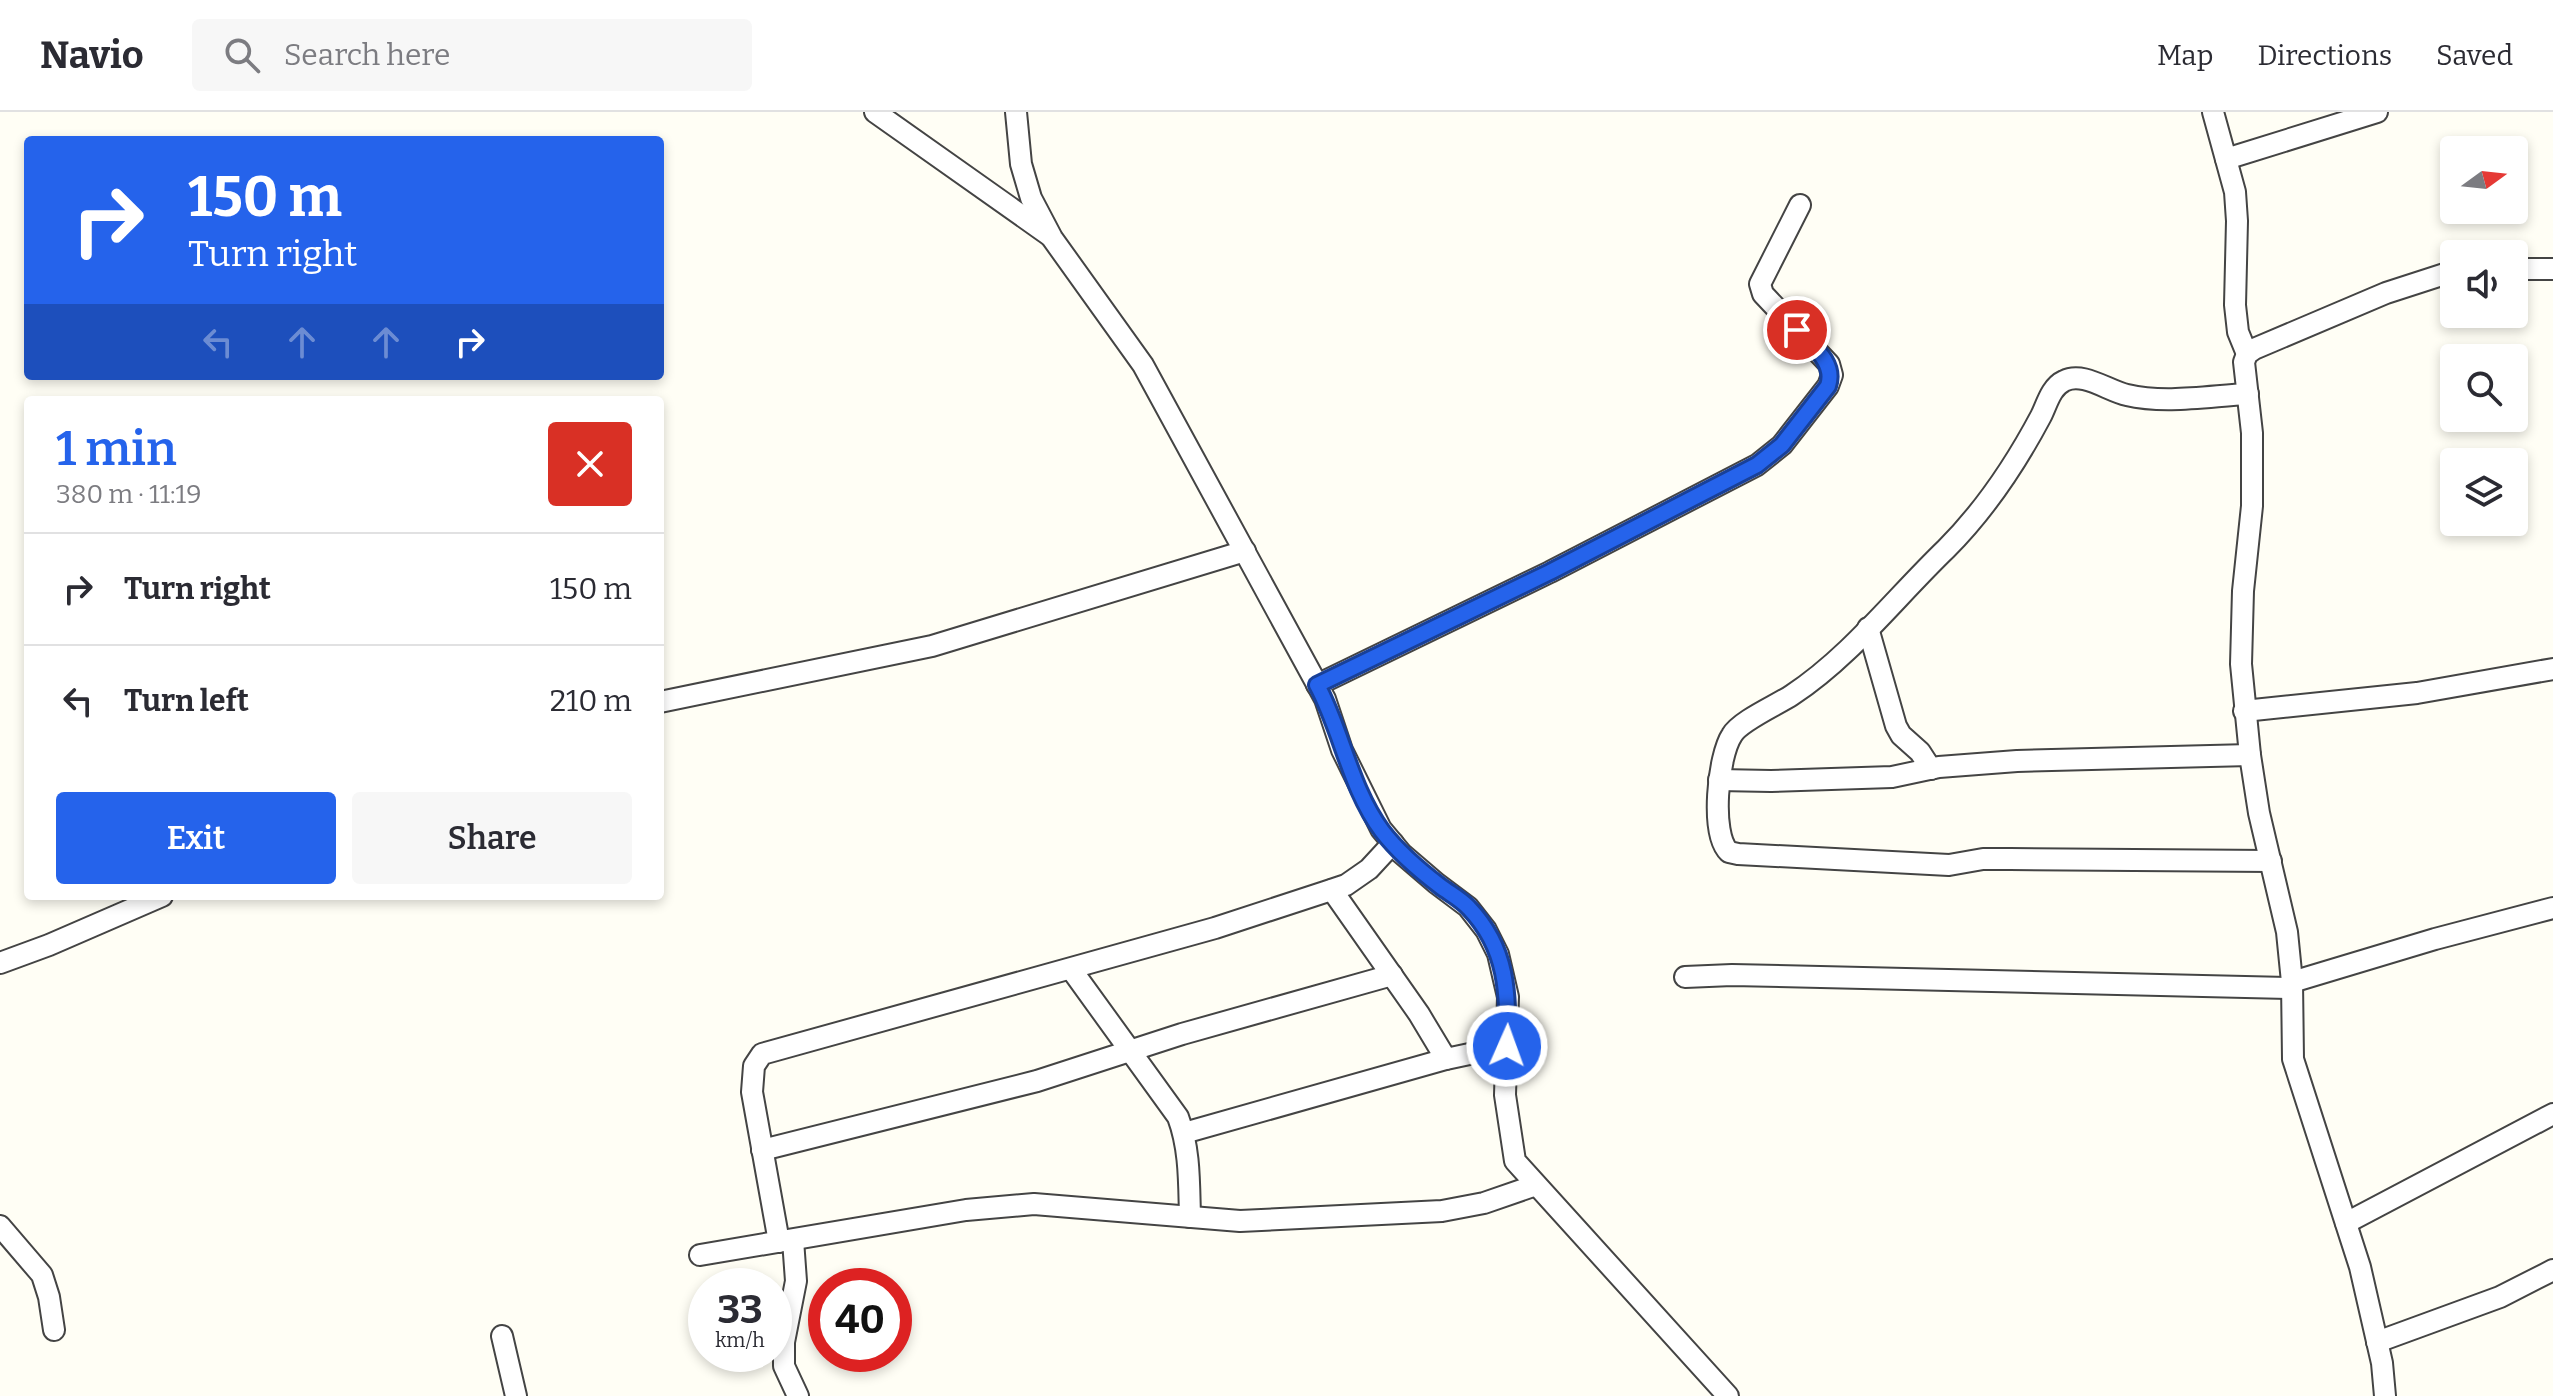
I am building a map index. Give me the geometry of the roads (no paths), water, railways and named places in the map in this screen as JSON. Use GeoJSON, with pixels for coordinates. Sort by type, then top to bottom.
{"type":"FeatureCollection","features":[{"type":"Feature","properties":{"kind":"street"},"geometry":{"type":"LineString","coordinates":[[875,112],[1052,238]]}},
{"type":"Feature","properties":{"kind":"street"},"geometry":{"type":"LineString","coordinates":[[1016,112],[1021,164],[1031,198],[1052,238],[1143,365],[1317,685],[1360,789],[1381,829],[1436,883],[1468,907],[1486,930],[1498,954],[1506,979],[1505,1095],[1515,1161],[1728,1396]]}},
{"type":"Feature","properties":{"kind":"street"},"geometry":{"type":"LineString","coordinates":[[2213,112],[2235,192],[2235,305],[2238,332],[2247,354],[2244,362],[2252,433],[2252,506],[2243,591],[2241,664],[2244,711],[2250,755],[2287,932],[2292,985],[2293,1059],[2360,1267],[2377,1342],[2385,1396]]}},
{"type":"Feature","properties":{"kind":"street"},"geometry":{"type":"LineString","coordinates":[[2226,159],[2377,112]]}},
{"type":"Feature","properties":{"kind":"street"},"geometry":{"type":"LineString","coordinates":[[1317,685],[1578,558],[1757,465],[1782,445],[1828,386],[1832,375],[1829,364],[1763,294],[1760,284],[1800,205]]}},
{"type":"Feature","properties":{"kind":"street"},"geometry":{"type":"LineString","coordinates":[[2528,269],[2553,269]]}},
{"type":"Feature","properties":{"kind":"street"},"geometry":{"type":"LineString","coordinates":[[2247,354],[2386,293],[2440,276]]}},
{"type":"Feature","properties":{"kind":"street"},"geometry":{"type":"LineString","coordinates":[[2248,394],[2149,399],[2125,395],[2076,378],[2063,381],[2054,389],[1986,506],[1868,628],[1802,689],[1733,732],[1724,752],[1719,780],[1720,839],[1729,852],[1738,854],[1949,865],[1983,859],[2271,861]]}},
{"type":"Feature","properties":{"kind":"street"},"geometry":{"type":"LineString","coordinates":[[664,701],[932,646],[1245,551]]}},
{"type":"Feature","properties":{"kind":"street"},"geometry":{"type":"LineString","coordinates":[[1868,628],[1896,726],[1931,769]]}},
{"type":"Feature","properties":{"kind":"street"},"geometry":{"type":"LineString","coordinates":[[2244,711],[2417,693],[2553,669]]}},
{"type":"Feature","properties":{"kind":"street"},"geometry":{"type":"LineString","coordinates":[[1719,780],[1892,777],[1931,769],[2017,761],[2250,755]]}},
{"type":"Feature","properties":{"kind":"street"},"geometry":{"type":"LineString","coordinates":[[798,1396],[784,1366],[784,1342],[796,1281],[762,1150],[752,1077],[754,1066],[762,1054],[1215,928],[1332,890],[1346,885],[1369,869],[1393,843]]}},
{"type":"Feature","properties":{"kind":"street"},"geometry":{"type":"LineString","coordinates":[[1332,890],[1446,1059]]}},
{"type":"Feature","properties":{"kind":"street"},"geometry":{"type":"LineString","coordinates":[[0,963],[153,900]]}},
{"type":"Feature","properties":{"kind":"street"},"geometry":{"type":"LineString","coordinates":[[1685,977],[1732,975],[2292,985],[2435,939],[2553,908]]}},
{"type":"Feature","properties":{"kind":"street"},"geometry":{"type":"LineString","coordinates":[[1071,969],[1178,1117],[1184,1133],[1190,1217]]}},
{"type":"Feature","properties":{"kind":"street"},"geometry":{"type":"LineString","coordinates":[[762,1150],[1037,1081],[1130,1050],[1392,975]]}},
{"type":"Feature","properties":{"kind":"street"},"geometry":{"type":"LineString","coordinates":[[1184,1133],[1446,1059],[1507,1046]]}},
{"type":"Feature","properties":{"kind":"street"},"geometry":{"type":"LineString","coordinates":[[2346,1223],[2553,1114]]}},
{"type":"Feature","properties":{"kind":"street"},"geometry":{"type":"LineString","coordinates":[[700,1255],[966,1210],[1034,1204],[1240,1221],[1442,1211],[1484,1203],[1536,1185]]}},
{"type":"Feature","properties":{"kind":"street"},"geometry":{"type":"LineString","coordinates":[[0,1226],[42,1275],[54,1330]]}},
{"type":"Feature","properties":{"kind":"street"},"geometry":{"type":"LineString","coordinates":[[2377,1342],[2500,1297],[2553,1270]]}},
{"type":"Feature","properties":{"kind":"street"},"geometry":{"type":"LineString","coordinates":[[502,1336],[516,1396]]}}]}
